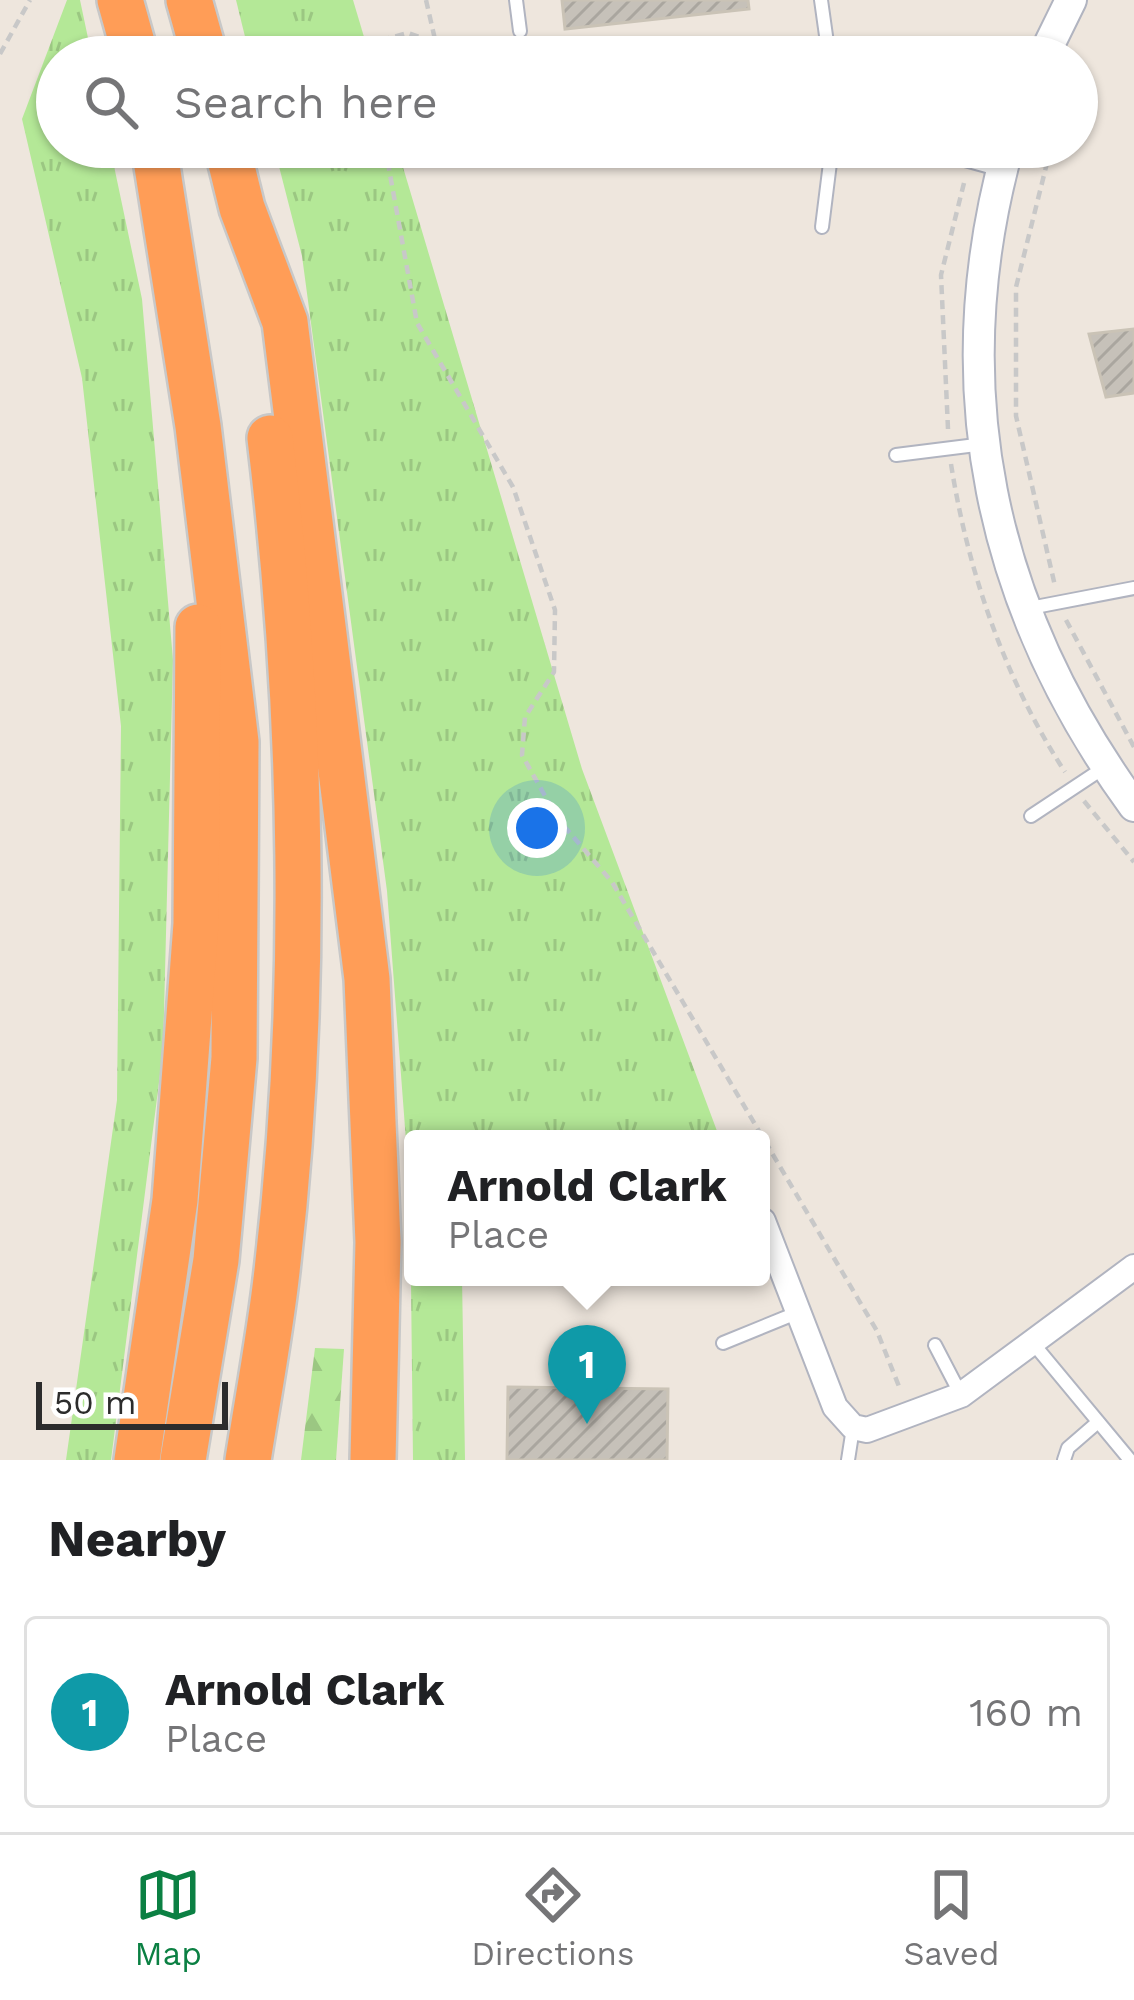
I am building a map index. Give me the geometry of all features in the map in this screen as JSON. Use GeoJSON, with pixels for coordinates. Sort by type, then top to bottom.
{"type":"FeatureCollection","features":[{"type":"Feature","properties":{"kind":"highway"},"geometry":{"type":"LineString","coordinates":[[189,0],[199,36]]}},
{"type":"Feature","properties":{"kind":"highway"},"geometry":{"type":"LineString","coordinates":[[157,168],[198,426],[236,742],[234,1058],[216,1260],[183,1460]]}},
{"type":"Feature","properties":{"kind":"highway"},"geometry":{"type":"LineString","coordinates":[[232,168],[242,208],[277,489],[294,738],[294,1061],[277,1272],[248,1460]]}},
{"type":"Feature","properties":{"kind":"highway"},"geometry":{"type":"LineString","coordinates":[[242,208],[285,322],[367,980],[378,1242],[373,1460]]}},
{"type":"Feature","properties":{"kind":"highway"},"geometry":{"type":"LineString","coordinates":[[137,1460],[175,1200],[196,924],[198,426]]}},
{"type":"Feature","properties":{"kind":"street"},"geometry":{"type":"LineString","coordinates":[[1053,36],[1071,0]]}},
{"type":"Feature","properties":{"kind":"street"},"geometry":{"type":"LineString","coordinates":[[1003,168],[977,310],[991,493],[1023,609],[1076,719],[1134,806]]}},
{"type":"Feature","properties":{"kind":"street"},"geometry":{"type":"LineString","coordinates":[[770,1238],[835,1407],[853,1427],[868,1430],[961,1395],[1134,1267]]}},
{"type":"Feature","properties":{"kind":"lane"},"geometry":{"type":"LineString","coordinates":[[516,0],[520,31]]}},
{"type":"Feature","properties":{"kind":"lane"},"geometry":{"type":"LineString","coordinates":[[820,0],[826,36]]}},
{"type":"Feature","properties":{"kind":"lane"},"geometry":{"type":"LineString","coordinates":[[822,227],[829,168]]}},
{"type":"Feature","properties":{"kind":"lane"},"geometry":{"type":"LineString","coordinates":[[896,455],[984,443]]}},
{"type":"Feature","properties":{"kind":"lane"},"geometry":{"type":"LineString","coordinates":[[1023,609],[1134,588]]}},
{"type":"Feature","properties":{"kind":"lane"},"geometry":{"type":"LineString","coordinates":[[1031,816],[1106,767]]}},
{"type":"Feature","properties":{"kind":"lane"},"geometry":{"type":"LineString","coordinates":[[723,1343],[800,1312]]}},
{"type":"Feature","properties":{"kind":"lane"},"geometry":{"type":"LineString","coordinates":[[1032,1342],[1130,1460]]}},
{"type":"Feature","properties":{"kind":"lane"},"geometry":{"type":"LineString","coordinates":[[935,1345],[961,1395]]}},
{"type":"Feature","properties":{"kind":"lane"},"geometry":{"type":"LineString","coordinates":[[1064,1460],[1068,1448],[1098,1422]]}},
{"type":"Feature","properties":{"kind":"lane"},"geometry":{"type":"LineString","coordinates":[[848,1460],[853,1427]]}},
{"type":"Feature","properties":{"kind":"path"},"geometry":{"type":"LineString","coordinates":[[0,53],[30,0]]}},
{"type":"Feature","properties":{"kind":"path"},"geometry":{"type":"LineString","coordinates":[[426,0],[432,36]]}},
{"type":"Feature","properties":{"kind":"path"},"geometry":{"type":"LineString","coordinates":[[389,168],[417,323],[513,487],[555,610],[554,672],[525,717],[522,755],[558,819],[612,882],[757,1130]]}},
{"type":"Feature","properties":{"kind":"path"},"geometry":{"type":"LineString","coordinates":[[1046,168],[1016,287],[1016,416],[1060,601],[1134,747]]}},
{"type":"Feature","properties":{"kind":"path"},"geometry":{"type":"LineString","coordinates":[[752,1130],[754,1125]]}},
{"type":"Feature","properties":{"kind":"path"},"geometry":{"type":"LineString","coordinates":[[770,1152],[878,1331],[910,1415]]}},
{"type":"Feature","properties":{"kind":"green space"},"geometry":{"type":"Polygon","coordinates":[[[67,0],[80,0],[88,36],[53,36],[67,0]]]}},
{"type":"Feature","properties":{"kind":"green space"},"geometry":{"type":"Polygon","coordinates":[[[236,0],[353,0],[364,36],[245,36],[236,0]]]}},
{"type":"Feature","properties":{"kind":"green space"},"geometry":{"type":"Polygon","coordinates":[[[36,82],[36,168],[114,168],[142,299],[173,660],[163,1051],[111,1460],[66,1460],[117,1100],[121,726],[82,378],[22,119],[36,82]]]}},
{"type":"Feature","properties":{"kind":"green space"},"geometry":{"type":"Polygon","coordinates":[[[279,168],[403,168],[582,769],[717,1130],[405,1130],[387,891],[302,256],[279,168]]]}},
{"type":"Feature","properties":{"kind":"green space"},"geometry":{"type":"Polygon","coordinates":[[[411,1286],[462,1286],[465,1460],[413,1460],[411,1286]]]}},
{"type":"Feature","properties":{"kind":"green space"},"geometry":{"type":"Polygon","coordinates":[[[315,1348],[344,1349],[336,1460],[301,1460],[315,1348]]]}},
{"type":"Feature","properties":{"kind":"building"},"geometry":{"type":"Polygon","coordinates":[[[562,0],[748,0],[749,9],[565,29],[562,0]]]}},
{"type":"Feature","properties":{"kind":"building"},"geometry":{"type":"Polygon","coordinates":[[[1134,329],[1134,393],[1106,397],[1089,334],[1134,329]]]}},
{"type":"Feature","properties":{"kind":"building"},"geometry":{"type":"Polygon","coordinates":[[[508,1387],[668,1389],[667,1460],[507,1460],[508,1387]]]}},
{"type":"Feature","properties":{"kind":"place","name":"Arnold Clark"},"geometry":{"type":"Point","coordinates":[587,1424]}}]}
